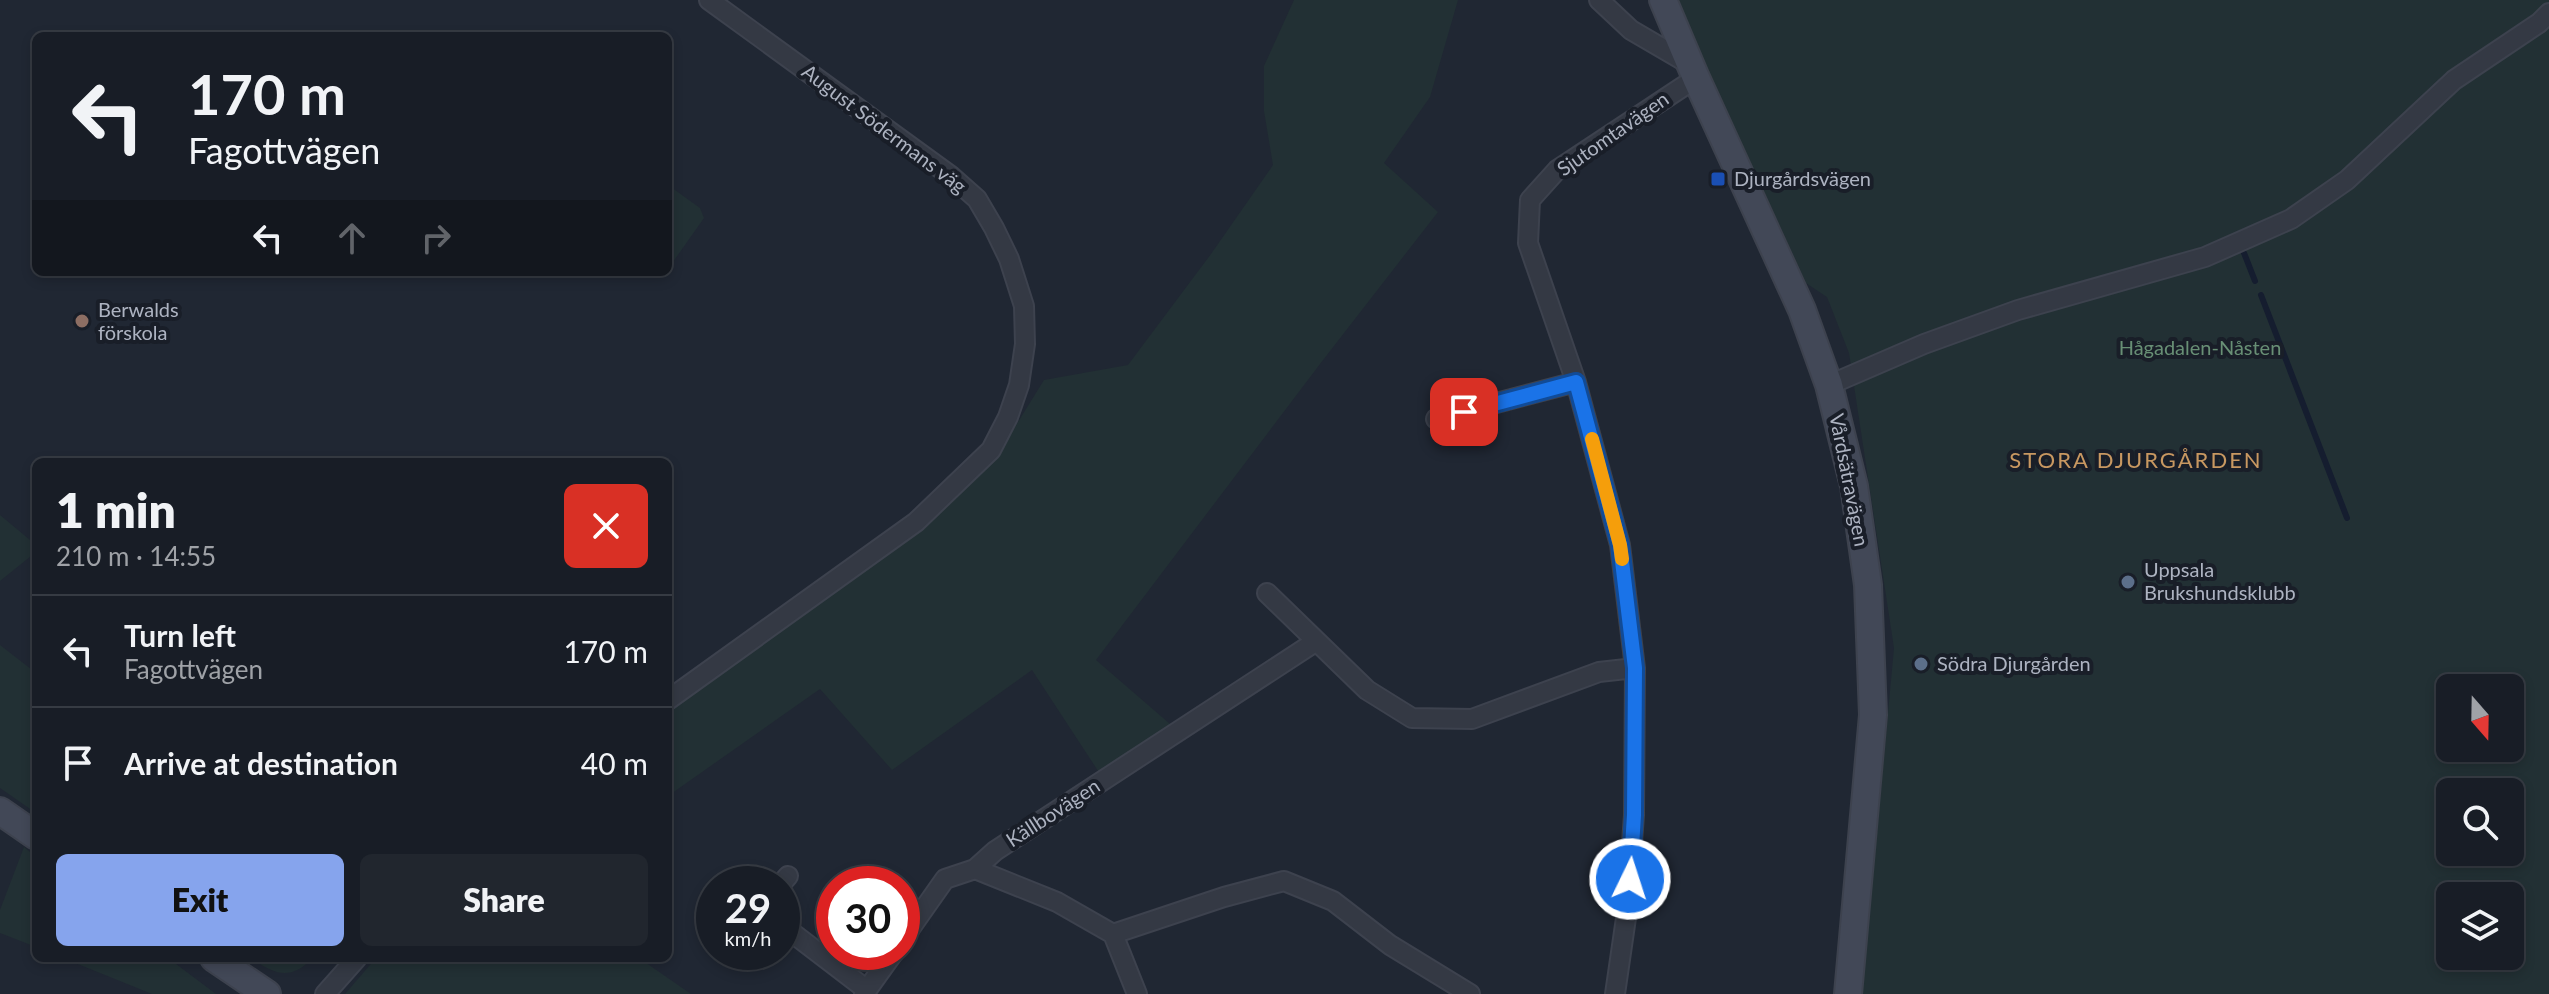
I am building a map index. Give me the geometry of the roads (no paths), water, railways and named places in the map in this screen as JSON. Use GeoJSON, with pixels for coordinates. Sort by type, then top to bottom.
{"type":"FeatureCollection","features":[{"type":"Feature","properties":{"kind":"street","name":"August Södermans väg"},"geometry":{"type":"LineString","coordinates":[[672,697],[916,522],[991,450],[1015,396],[1025,344],[1024,306],[1014,272],[977,199],[951,176],[709,0]]}},
{"type":"Feature","properties":{"kind":"street"},"geometry":{"type":"LineString","coordinates":[[1599,0],[1631,30],[1693,72]]}},
{"type":"Feature","properties":{"kind":"street","name":"Vårdsätravägen"},"geometry":{"type":"LineString","coordinates":[[1663,0],[1802,310],[1829,385],[1854,486],[1868,585],[1873,715],[1848,994]]}},
{"type":"Feature","properties":{"kind":"street"},"geometry":{"type":"LineString","coordinates":[[1829,385],[1924,344],[2018,310],[2205,257],[2291,219],[2347,180],[2454,80],[2539,23],[2549,13]]}},
{"type":"Feature","properties":{"kind":"street","name":"Sjutomtavägen"},"geometry":{"type":"LineString","coordinates":[[1615,994],[1627,911],[1634,815],[1635,668],[1620,545],[1576,382],[1528,243],[1530,200],[1557,170],[1693,72]]}},
{"type":"Feature","properties":{"kind":"street"},"geometry":{"type":"LineString","coordinates":[[1436,419],[1576,382]]}},
{"type":"Feature","properties":{"kind":"street"},"geometry":{"type":"LineString","coordinates":[[1267,593],[1367,690],[1412,718],[1472,719],[1599,672],[1635,668]]}},
{"type":"Feature","properties":{"kind":"street","name":"Källbovägen"},"geometry":{"type":"LineString","coordinates":[[920,914],[945,879],[975,869],[995,851],[1315,642]]}},
{"type":"Feature","properties":{"kind":"street"},"geometry":{"type":"LineString","coordinates":[[0,811],[32,833]]}},
{"type":"Feature","properties":{"kind":"street"},"geometry":{"type":"LineString","coordinates":[[975,869],[1057,902],[1113,934],[1137,994]]}},
{"type":"Feature","properties":{"kind":"street"},"geometry":{"type":"LineString","coordinates":[[1113,934],[1224,897],[1284,881],[1333,901],[1390,945],[1470,994]]}},
{"type":"Feature","properties":{"kind":"street"},"geometry":{"type":"LineString","coordinates":[[800,939],[866,992],[881,970]]}},
{"type":"Feature","properties":{"kind":"street"},"geometry":{"type":"LineString","coordinates":[[220,962],[267,994]]}},
{"type":"Feature","properties":{"kind":"street"},"geometry":{"type":"LineString","coordinates":[[325,994],[353,962]]}},
{"type":"Feature","properties":{"kind":"waterway"},"geometry":{"type":"LineString","coordinates":[[2244,253],[2255,281]]}},
{"type":"Feature","properties":{"kind":"waterway"},"geometry":{"type":"LineString","coordinates":[[2261,295],[2347,518]]}},
{"type":"Feature","properties":{"kind":"place","name":"Djurgårdsvägen"},"geometry":{"type":"Point","coordinates":[1718,179]}},
{"type":"Feature","properties":{"kind":"place","name":"Berwalds förskola"},"geometry":{"type":"Point","coordinates":[82,321]}},
{"type":"Feature","properties":{"kind":"place","name":"Uppsala Brukshundsklubb"},"geometry":{"type":"Point","coordinates":[2128,582]}},
{"type":"Feature","properties":{"kind":"place","name":"Södra Djurgården"},"geometry":{"type":"Point","coordinates":[1921,664]}},
{"type":"Feature","properties":{"kind":"district","name":"STORA DJURGÅRDEN"},"geometry":{"type":"Point","coordinates":[2136,460]}},
{"type":"Feature","properties":{"kind":"park label","name":"Hågadalen-Nåsten"},"geometry":{"type":"Point","coordinates":[2200,348]}}]}
